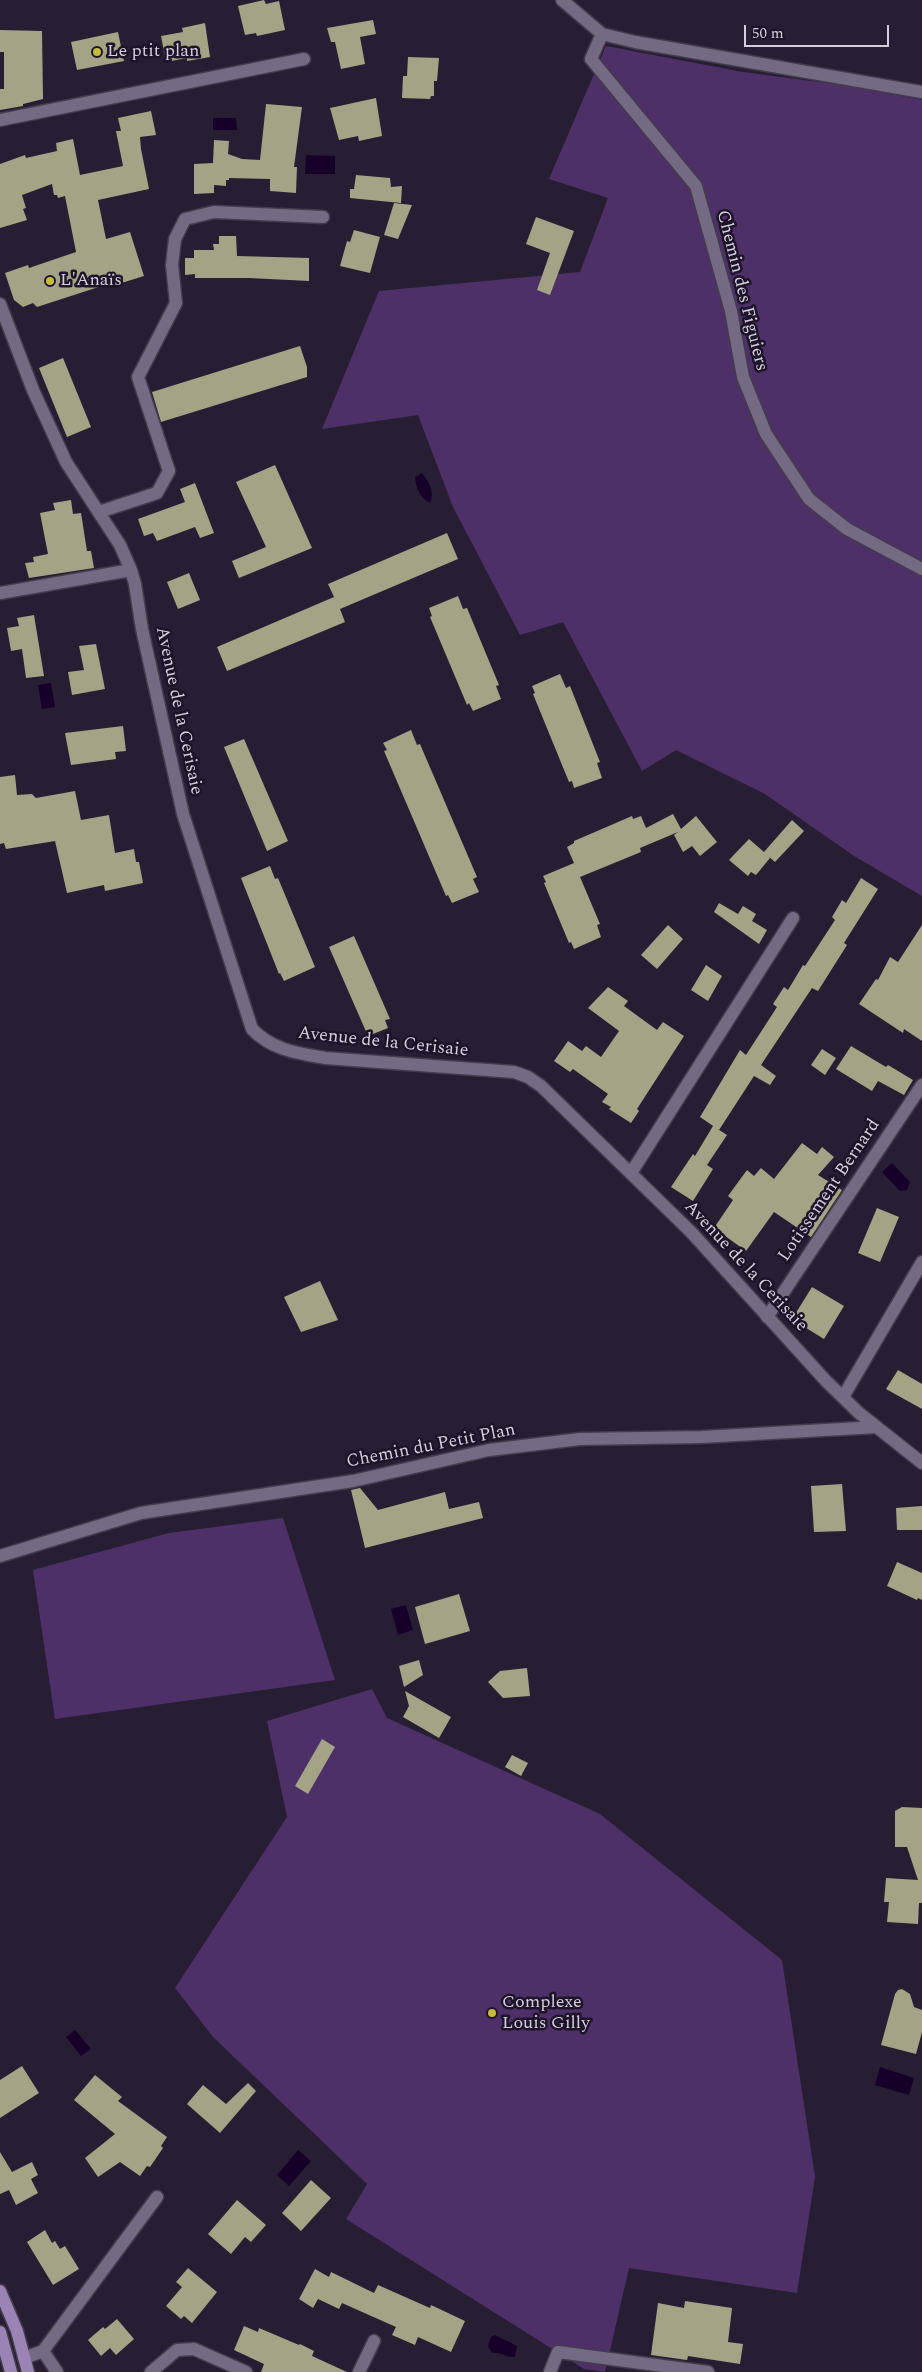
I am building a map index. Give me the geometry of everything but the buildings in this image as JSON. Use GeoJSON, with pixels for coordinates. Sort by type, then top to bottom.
{"type":"FeatureCollection","features":[{"type":"Feature","properties":{"kind":"main road"},"geometry":{"type":"LineString","coordinates":[[0,2290],[17,2331],[28,2372]]}},
{"type":"Feature","properties":{"kind":"main road"},"geometry":{"type":"LineString","coordinates":[[0,2332],[11,2372]]}},
{"type":"Feature","properties":{"kind":"street"},"geometry":{"type":"LineString","coordinates":[[562,0],[602,34],[922,92]]}},
{"type":"Feature","properties":{"kind":"street","name":"Chemin des Figuiers"},"geometry":{"type":"LineString","coordinates":[[602,34],[591,60],[696,186],[731,311],[743,377],[766,434],[809,499],[847,529],[922,569]]}},
{"type":"Feature","properties":{"kind":"street"},"geometry":{"type":"LineString","coordinates":[[0,120],[304,59]]}},
{"type":"Feature","properties":{"kind":"street"},"geometry":{"type":"LineString","coordinates":[[99,512],[157,493],[169,471],[138,377],[176,303],[172,265],[175,239],[185,219],[214,212],[323,218]]}},
{"type":"Feature","properties":{"kind":"street","name":"Avenue de la Cerisaie"},"geometry":{"type":"LineString","coordinates":[[0,304],[33,390],[66,462],[120,546],[136,584],[142,629],[183,814],[252,1028],[262,1040],[294,1053],[325,1058],[514,1072],[528,1077],[541,1086],[691,1232],[843,1398],[877,1427],[920,1457]]}},
{"type":"Feature","properties":{"kind":"street"},"geometry":{"type":"LineString","coordinates":[[0,593],[131,570]]}},
{"type":"Feature","properties":{"kind":"street"},"geometry":{"type":"LineString","coordinates":[[630,1173],[792,918]]}},
{"type":"Feature","properties":{"kind":"street","name":"Lotissement Bernard"},"geometry":{"type":"LineString","coordinates":[[767,1317],[922,1085]]}},
{"type":"Feature","properties":{"kind":"street"},"geometry":{"type":"LineString","coordinates":[[843,1398],[922,1262]]}},
{"type":"Feature","properties":{"kind":"street","name":"Chemin du Petit Plan"},"geometry":{"type":"LineString","coordinates":[[0,1556],[141,1513],[353,1481],[489,1450],[580,1439],[702,1437],[877,1427]]}},
{"type":"Feature","properties":{"kind":"street"},"geometry":{"type":"LineString","coordinates":[[24,2358],[43,2351],[157,2197]]}},
{"type":"Feature","properties":{"kind":"street"},"geometry":{"type":"LineString","coordinates":[[359,2372],[374,2341]]}},
{"type":"Feature","properties":{"kind":"street"},"geometry":{"type":"LineString","coordinates":[[151,2372],[177,2350],[194,2349],[246,2372]]}},
{"type":"Feature","properties":{"kind":"street"},"geometry":{"type":"LineString","coordinates":[[43,2351],[58,2372]]}},
{"type":"Feature","properties":{"kind":"street"},"geometry":{"type":"LineString","coordinates":[[550,2372],[558,2352],[708,2372]]}},
{"type":"Feature","properties":{"kind":"shaded area"},"geometry":{"type":"Polygon","coordinates":[[[606,46],[743,72],[849,86],[922,100],[922,896],[854,856],[765,794],[676,750],[642,771],[563,622],[520,635],[453,507],[418,415],[322,429],[379,291],[580,272],[608,198],[549,179],[606,46]]]}},
{"type":"Feature","properties":{"kind":"shaded area"},"geometry":{"type":"Polygon","coordinates":[[[213,118],[236,118],[237,130],[213,130],[213,118]]]}},
{"type":"Feature","properties":{"kind":"shaded area"},"geometry":{"type":"Polygon","coordinates":[[[306,155],[335,156],[335,174],[305,174],[306,155]]]}},
{"type":"Feature","properties":{"kind":"shaded area"},"geometry":{"type":"Polygon","coordinates":[[[422,473],[430,487],[432,495],[430,503],[421,495],[416,485],[415,477],[422,473]]]}},
{"type":"Feature","properties":{"kind":"shaded area"},"geometry":{"type":"Polygon","coordinates":[[[51,683],[55,707],[42,709],[38,685],[51,683]]]}},
{"type":"Feature","properties":{"kind":"shaded area"},"geometry":{"type":"Polygon","coordinates":[[[892,1163],[910,1182],[907,1190],[900,1191],[882,1172],[892,1163]]]}},
{"type":"Feature","properties":{"kind":"shaded area"},"geometry":{"type":"Polygon","coordinates":[[[283,1518],[335,1680],[55,1719],[33,1570],[169,1533],[283,1518]]]}},
{"type":"Feature","properties":{"kind":"shaded area"},"geometry":{"type":"Polygon","coordinates":[[[406,1605],[413,1630],[398,1635],[391,1609],[406,1605]]]}},
{"type":"Feature","properties":{"kind":"shaded area","name":"Complexe Louis Gilly"},"geometry":{"type":"Polygon","coordinates":[[[372,1689],[387,1718],[600,1814],[782,1960],[815,2177],[797,2293],[629,2268],[605,2372],[584,2369],[346,2219],[367,2184],[213,2037],[175,1988],[287,1817],[267,1721],[372,1689]]]}},
{"type":"Feature","properties":{"kind":"shaded area"},"geometry":{"type":"Polygon","coordinates":[[[75,2030],[91,2049],[81,2056],[66,2037],[75,2030]]]}},
{"type":"Feature","properties":{"kind":"shaded area"},"geometry":{"type":"Polygon","coordinates":[[[880,2067],[914,2078],[909,2095],[875,2085],[880,2067]]]}},
{"type":"Feature","properties":{"kind":"shaded area"},"geometry":{"type":"Polygon","coordinates":[[[298,2150],[311,2161],[289,2186],[277,2175],[298,2150]]]}},
{"type":"Feature","properties":{"kind":"shaded area"},"geometry":{"type":"Polygon","coordinates":[[[495,2335],[517,2346],[515,2357],[492,2353],[488,2346],[491,2337],[495,2335]]]}},
{"type":"Feature","properties":{"kind":"place","name":"Le ptit plan"},"geometry":{"type":"Point","coordinates":[97,52]}},
{"type":"Feature","properties":{"kind":"place","name":"L'Anaïs"},"geometry":{"type":"Point","coordinates":[50,281]}},
{"type":"Feature","properties":{"kind":"place","name":"Complexe Louis Gilly"},"geometry":{"type":"Point","coordinates":[492,2013]}}]}
